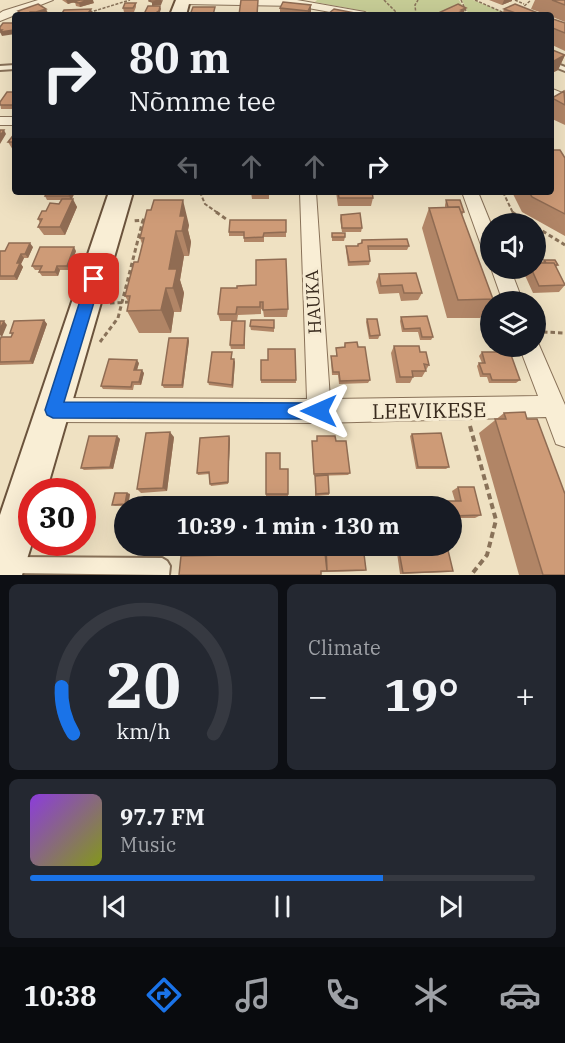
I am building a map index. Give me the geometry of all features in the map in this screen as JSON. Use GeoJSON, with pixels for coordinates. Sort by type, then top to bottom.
{"type":"FeatureCollection","features":[{"type":"Feature","properties":{"kind":"street"},"geometry":{"type":"LineString","coordinates":[[1,15],[48,0]]}},
{"type":"Feature","properties":{"kind":"street"},"geometry":{"type":"LineString","coordinates":[[183,0],[297,3],[348,12]]}},
{"type":"Feature","properties":{"kind":"street","name":"HAUKA"},"geometry":{"type":"LineString","coordinates":[[308,195],[319,411]]}},
{"type":"Feature","properties":{"kind":"street"},"geometry":{"type":"LineString","coordinates":[[471,195],[480,219]]}},
{"type":"Feature","properties":{"kind":"street"},"geometry":{"type":"LineString","coordinates":[[3,570],[53,410],[126,206]]}},
{"type":"Feature","properties":{"kind":"street"},"geometry":{"type":"LineString","coordinates":[[539,357],[553,405],[565,435]]}},
{"type":"Feature","properties":{"kind":"street","name":"LEEVIKESE"},"geometry":{"type":"LineString","coordinates":[[53,410],[465,410],[534,408],[553,405]]}},
{"type":"Feature","properties":{"kind":"lane"},"geometry":{"type":"LineString","coordinates":[[3,570],[162,566],[161,575]]}},
{"type":"Feature","properties":{"kind":"path"},"geometry":{"type":"LineString","coordinates":[[91,12],[130,0]]}},
{"type":"Feature","properties":{"kind":"path"},"geometry":{"type":"LineString","coordinates":[[384,0],[396,12]]}},
{"type":"Feature","properties":{"kind":"path"},"geometry":{"type":"LineString","coordinates":[[475,0],[502,12]]}},
{"type":"Feature","properties":{"kind":"path"},"geometry":{"type":"LineString","coordinates":[[514,0],[524,4]]}},
{"type":"Feature","properties":{"kind":"path"},"geometry":{"type":"LineString","coordinates":[[514,0],[520,10],[531,0]]}},
{"type":"Feature","properties":{"kind":"path"},"geometry":{"type":"LineString","coordinates":[[201,195],[205,204],[226,219]]}},
{"type":"Feature","properties":{"kind":"path"},"geometry":{"type":"LineString","coordinates":[[504,195],[513,213]]}},
{"type":"Feature","properties":{"kind":"path"},"geometry":{"type":"LineString","coordinates":[[126,206],[143,220],[153,220]]}},
{"type":"Feature","properties":{"kind":"path"},"geometry":{"type":"LineString","coordinates":[[99,343],[118,318],[143,220]]}},
{"type":"Feature","properties":{"kind":"path"},"geometry":{"type":"LineString","coordinates":[[546,234],[565,245]]}},
{"type":"Feature","properties":{"kind":"path"},"geometry":{"type":"LineString","coordinates":[[130,250],[145,249]]}},
{"type":"Feature","properties":{"kind":"path"},"geometry":{"type":"LineString","coordinates":[[109,303],[141,302]]}},
{"type":"Feature","properties":{"kind":"path"},"geometry":{"type":"LineString","coordinates":[[546,337],[565,333]]}},
{"type":"Feature","properties":{"kind":"path"},"geometry":{"type":"LineString","coordinates":[[465,410],[496,520],[487,555],[471,575]]}},
{"type":"Feature","properties":{"kind":"green space"},"geometry":{"type":"Polygon","coordinates":[[[317,0],[459,0],[466,12],[457,8],[450,12],[369,12],[315,2],[317,0]]]}},
{"type":"Feature","properties":{"kind":"green space"},"geometry":{"type":"Polygon","coordinates":[[[462,0],[473,0],[503,12],[468,12],[462,0]]]}},
{"type":"Feature","properties":{"kind":"building"},"geometry":{"type":"Polygon","coordinates":[[[241,0],[258,0],[257,12],[239,12],[241,0]]]}},
{"type":"Feature","properties":{"kind":"building"},"geometry":{"type":"Polygon","coordinates":[[[552,0],[565,0],[565,5],[552,0]]]}},
{"type":"Feature","properties":{"kind":"building"},"geometry":{"type":"Polygon","coordinates":[[[283,2],[311,5],[308,11],[280,8],[283,2]]]}},
{"type":"Feature","properties":{"kind":"building"},"geometry":{"type":"Polygon","coordinates":[[[125,3],[136,3],[133,8],[123,8],[125,3]]]}},
{"type":"Feature","properties":{"kind":"building"},"geometry":{"type":"Polygon","coordinates":[[[38,4],[46,9],[36,12],[18,11],[38,4]]]}},
{"type":"Feature","properties":{"kind":"building"},"geometry":{"type":"Polygon","coordinates":[[[458,4],[466,8],[460,12],[441,12],[458,4]]]}},
{"type":"Feature","properties":{"kind":"building"},"geometry":{"type":"Polygon","coordinates":[[[515,4],[535,12],[512,12],[504,9],[515,4]]]}},
{"type":"Feature","properties":{"kind":"building"},"geometry":{"type":"Polygon","coordinates":[[[148,6],[160,6],[157,12],[145,12],[148,6]]]}},
{"type":"Feature","properties":{"kind":"building"},"geometry":{"type":"Polygon","coordinates":[[[193,7],[215,7],[214,12],[191,12],[193,7]]]}},
{"type":"Feature","properties":{"kind":"building"},"geometry":{"type":"Polygon","coordinates":[[[91,9],[89,12],[63,12],[64,10],[91,9]]]}},
{"type":"Feature","properties":{"kind":"building"},"geometry":{"type":"Polygon","coordinates":[[[334,9],[350,12],[330,12],[334,9]]]}},
{"type":"Feature","properties":{"kind":"building"},"geometry":{"type":"Polygon","coordinates":[[[554,19],[565,23],[565,33],[554,29],[554,19]]]}},
{"type":"Feature","properties":{"kind":"building"},"geometry":{"type":"Polygon","coordinates":[[[3,23],[12,23],[12,30],[0,32],[2,30],[0,27],[3,23]]]}},
{"type":"Feature","properties":{"kind":"building"},"geometry":{"type":"Polygon","coordinates":[[[554,51],[565,55],[554,61],[554,51]]]}},
{"type":"Feature","properties":{"kind":"building"},"geometry":{"type":"Polygon","coordinates":[[[564,91],[565,105],[554,99],[564,91]]]}},
{"type":"Feature","properties":{"kind":"building"},"geometry":{"type":"Polygon","coordinates":[[[7,92],[12,92],[12,105],[0,105],[7,92]]]}},
{"type":"Feature","properties":{"kind":"building"},"geometry":{"type":"Polygon","coordinates":[[[554,150],[560,150],[565,158],[565,214],[531,195],[554,195],[554,150]]]}},
{"type":"Feature","properties":{"kind":"building"},"geometry":{"type":"Polygon","coordinates":[[[46,195],[70,195],[69,196],[46,195]]]}},
{"type":"Feature","properties":{"kind":"building"},"geometry":{"type":"Polygon","coordinates":[[[338,195],[372,195],[373,198],[339,198],[338,195]]]}},
{"type":"Feature","properties":{"kind":"building"},"geometry":{"type":"Polygon","coordinates":[[[62,199],[73,199],[60,227],[38,227],[42,219],[38,219],[42,211],[46,211],[50,203],[59,204],[62,199]]]}},
{"type":"Feature","properties":{"kind":"building"},"geometry":{"type":"Polygon","coordinates":[[[154,200],[183,200],[180,216],[185,216],[182,231],[176,231],[169,269],[177,269],[173,288],[166,288],[161,310],[127,311],[130,296],[125,296],[134,262],[138,262],[144,238],[140,238],[147,210],[151,210],[154,200]]]}},
{"type":"Feature","properties":{"kind":"building"},"geometry":{"type":"Polygon","coordinates":[[[446,200],[460,200],[464,212],[461,212],[459,207],[448,207],[446,200]]]}},
{"type":"Feature","properties":{"kind":"building"},"geometry":{"type":"Polygon","coordinates":[[[459,207],[480,264],[480,279],[486,279],[490,291],[480,291],[480,299],[458,300],[429,208],[459,207]]]}},
{"type":"Feature","properties":{"kind":"building"},"geometry":{"type":"Polygon","coordinates":[[[360,213],[362,228],[342,228],[341,215],[360,213]]]}},
{"type":"Feature","properties":{"kind":"building"},"geometry":{"type":"Polygon","coordinates":[[[230,220],[286,220],[286,232],[264,233],[263,237],[244,238],[244,232],[229,232],[230,220]]]}},
{"type":"Feature","properties":{"kind":"building"},"geometry":{"type":"Polygon","coordinates":[[[332,233],[345,233],[345,237],[332,237],[332,233]]]}},
{"type":"Feature","properties":{"kind":"building"},"geometry":{"type":"Polygon","coordinates":[[[407,239],[409,246],[368,246],[370,261],[349,262],[346,246],[358,246],[362,240],[407,239]]]}},
{"type":"Feature","properties":{"kind":"building"},"geometry":{"type":"Polygon","coordinates":[[[9,243],[30,243],[25,254],[21,254],[14,276],[0,276],[0,251],[5,251],[9,243]]]}},
{"type":"Feature","properties":{"kind":"building"},"geometry":{"type":"Polygon","coordinates":[[[40,247],[74,247],[67,266],[57,266],[55,272],[39,272],[42,266],[32,266],[40,247]]]}},
{"type":"Feature","properties":{"kind":"building"},"geometry":{"type":"Polygon","coordinates":[[[286,259],[288,309],[263,310],[263,302],[260,302],[260,307],[237,307],[236,314],[218,314],[221,288],[256,285],[256,260],[286,259]]]}},
{"type":"Feature","properties":{"kind":"building"},"geometry":{"type":"Polygon","coordinates":[[[546,260],[555,260],[558,265],[546,263],[546,260]]]}},
{"type":"Feature","properties":{"kind":"building"},"geometry":{"type":"Polygon","coordinates":[[[546,263],[554,263],[565,285],[539,286],[536,279],[546,279],[546,263]]]}},
{"type":"Feature","properties":{"kind":"building"},"geometry":{"type":"Polygon","coordinates":[[[416,273],[422,293],[404,293],[402,285],[381,286],[379,274],[416,273]]]}},
{"type":"Feature","properties":{"kind":"building"},"geometry":{"type":"Polygon","coordinates":[[[427,316],[433,337],[422,337],[420,328],[404,329],[401,317],[427,316]]]}},
{"type":"Feature","properties":{"kind":"building"},"geometry":{"type":"Polygon","coordinates":[[[367,319],[377,319],[380,335],[370,336],[367,319]]]}},
{"type":"Feature","properties":{"kind":"building"},"geometry":{"type":"Polygon","coordinates":[[[44,320],[30,361],[0,362],[1,337],[11,337],[14,321],[44,320]]]}},
{"type":"Feature","properties":{"kind":"building"},"geometry":{"type":"Polygon","coordinates":[[[251,320],[274,320],[274,328],[250,326],[251,320]]]}},
{"type":"Feature","properties":{"kind":"building"},"geometry":{"type":"Polygon","coordinates":[[[232,321],[245,321],[244,345],[230,345],[232,321]]]}},
{"type":"Feature","properties":{"kind":"building"},"geometry":{"type":"Polygon","coordinates":[[[169,338],[188,338],[182,385],[162,385],[169,338]]]}},
{"type":"Feature","properties":{"kind":"building"},"geometry":{"type":"Polygon","coordinates":[[[357,342],[358,347],[365,347],[370,380],[340,381],[339,372],[333,372],[331,356],[337,356],[336,348],[345,347],[345,343],[357,342]]]}},
{"type":"Feature","properties":{"kind":"building"},"geometry":{"type":"Polygon","coordinates":[[[394,346],[419,346],[420,352],[426,352],[429,365],[424,364],[426,371],[412,371],[413,377],[400,377],[394,346]]]}},
{"type":"Feature","properties":{"kind":"building"},"geometry":{"type":"Polygon","coordinates":[[[268,349],[295,349],[296,380],[261,380],[261,360],[268,360],[268,349]]]}},
{"type":"Feature","properties":{"kind":"building"},"geometry":{"type":"Polygon","coordinates":[[[212,352],[232,352],[231,359],[234,359],[232,385],[208,382],[212,352]]]}},
{"type":"Feature","properties":{"kind":"building"},"geometry":{"type":"Polygon","coordinates":[[[483,357],[512,357],[520,380],[492,380],[490,374],[483,374],[479,363],[485,363],[483,357]]]}},
{"type":"Feature","properties":{"kind":"building"},"geometry":{"type":"Polygon","coordinates":[[[109,359],[137,360],[134,370],[142,370],[139,382],[132,382],[131,387],[101,386],[109,359]]]}},
{"type":"Feature","properties":{"kind":"building"},"geometry":{"type":"Polygon","coordinates":[[[525,412],[527,419],[537,419],[565,494],[565,575],[543,575],[495,419],[506,419],[504,413],[525,412]]]}},
{"type":"Feature","properties":{"kind":"building"},"geometry":{"type":"Polygon","coordinates":[[[170,432],[163,488],[137,489],[146,433],[170,432]]]}},
{"type":"Feature","properties":{"kind":"building"},"geometry":{"type":"Polygon","coordinates":[[[441,433],[449,467],[418,467],[412,434],[441,433]]]}},
{"type":"Feature","properties":{"kind":"building"},"geometry":{"type":"Polygon","coordinates":[[[89,436],[117,436],[110,467],[81,468],[89,436]]]}},
{"type":"Feature","properties":{"kind":"building"},"geometry":{"type":"Polygon","coordinates":[[[229,436],[228,482],[210,484],[209,472],[197,473],[200,438],[229,436]]]}},
{"type":"Feature","properties":{"kind":"building"},"geometry":{"type":"Polygon","coordinates":[[[317,436],[335,436],[336,441],[346,441],[350,473],[314,474],[312,441],[317,441],[317,436]]]}},
{"type":"Feature","properties":{"kind":"building"},"geometry":{"type":"Polygon","coordinates":[[[266,453],[280,453],[280,469],[288,469],[288,494],[266,494],[266,453]]]}},
{"type":"Feature","properties":{"kind":"building"},"geometry":{"type":"Polygon","coordinates":[[[328,475],[329,493],[316,494],[315,476],[328,475]]]}},
{"type":"Feature","properties":{"kind":"building"},"geometry":{"type":"Polygon","coordinates":[[[458,487],[474,487],[481,515],[462,516],[462,496],[460,496],[458,487]]]}},
{"type":"Feature","properties":{"kind":"building"},"geometry":{"type":"Polygon","coordinates":[[[115,493],[127,493],[126,496],[114,496],[115,493]]]}},
{"type":"Feature","properties":{"kind":"building"},"geometry":{"type":"Polygon","coordinates":[[[181,556],[325,556],[327,571],[321,571],[321,575],[179,575],[181,556]]]}},
{"type":"Feature","properties":{"kind":"building"},"geometry":{"type":"Polygon","coordinates":[[[326,556],[364,556],[366,570],[327,571],[326,556]]]}},
{"type":"Feature","properties":{"kind":"building"},"geometry":{"type":"Polygon","coordinates":[[[400,556],[449,556],[453,571],[403,573],[400,556]]]}},
{"type":"Feature","properties":{"kind":"route"},"geometry":{"type":"LineString","coordinates":[[94,279],[53,410],[319,411]]}}]}
